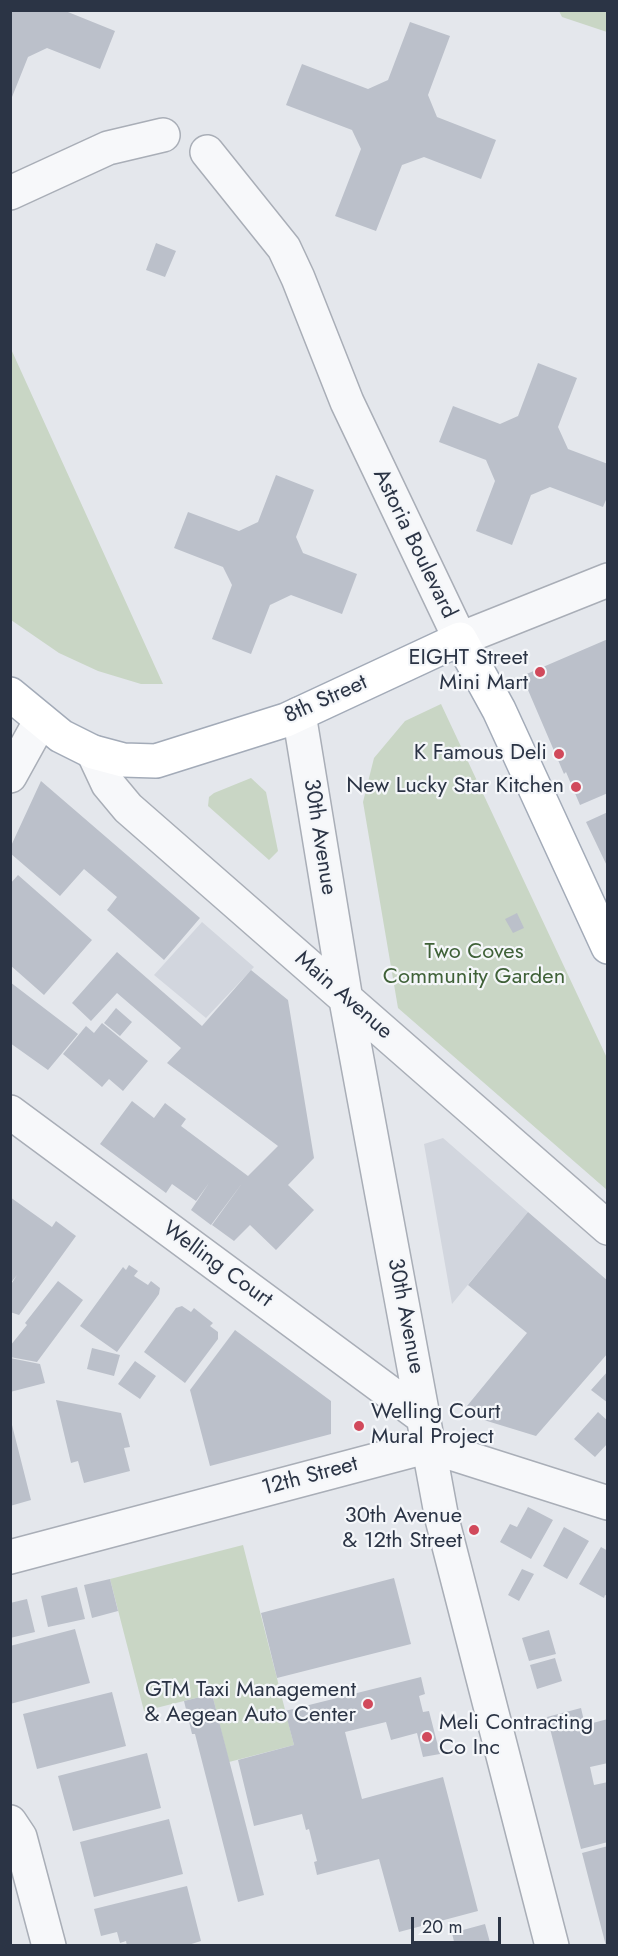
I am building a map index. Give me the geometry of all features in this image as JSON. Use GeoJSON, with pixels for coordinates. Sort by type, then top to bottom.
{"type":"FeatureCollection","features":[{"type":"Feature","properties":{"kind":"main road","name":"8th Street"},"geometry":{"type":"LineString","coordinates":[[10,694],[61,736],[93,752],[123,760],[156,761],[286,720],[460,639]]}},
{"type":"Feature","properties":{"kind":"main road","name":"Astoria Boulevard"},"geometry":{"type":"LineString","coordinates":[[460,639],[499,710],[608,947]]}},
{"type":"Feature","properties":{"kind":"street"},"geometry":{"type":"LineString","coordinates":[[10,193],[108,148],[163,135]]}},
{"type":"Feature","properties":{"kind":"street","name":"Astoria Boulevard"},"geometry":{"type":"LineString","coordinates":[[207,152],[284,248],[347,402],[460,639]]}},
{"type":"Feature","properties":{"kind":"street","name":"8th Street"},"geometry":{"type":"LineString","coordinates":[[460,639],[608,580]]}},
{"type":"Feature","properties":{"kind":"street","name":"30th Avenue"},"geometry":{"type":"LineString","coordinates":[[299,714],[346,1000],[442,1519],[552,1946]]}},
{"type":"Feature","properties":{"kind":"street"},"geometry":{"type":"LineString","coordinates":[[10,776],[41,720]]}},
{"type":"Feature","properties":{"kind":"street","name":"Main Avenue"},"geometry":{"type":"LineString","coordinates":[[93,752],[108,784],[128,808],[608,1228]]}},
{"type":"Feature","properties":{"kind":"street","name":"Welling Court"},"geometry":{"type":"LineString","coordinates":[[10,1112],[427,1432]]}},
{"type":"Feature","properties":{"kind":"street"},"geometry":{"type":"LineString","coordinates":[[427,1432],[608,1503]]}},
{"type":"Feature","properties":{"kind":"street","name":"12th Street"},"geometry":{"type":"LineString","coordinates":[[10,1557],[427,1432]]}},
{"type":"Feature","properties":{"kind":"street"},"geometry":{"type":"LineString","coordinates":[[10,1822],[20,1837],[49,1946]]}},
{"type":"Feature","properties":{"kind":"shaded area"},"geometry":{"type":"Polygon","coordinates":[[[202,922],[254,967],[206,1018],[154,975],[202,922]]]}},
{"type":"Feature","properties":{"kind":"shaded area"},"geometry":{"type":"Polygon","coordinates":[[[443,1138],[528,1212],[452,1304],[424,1144],[443,1138]]]}},
{"type":"Feature","properties":{"kind":"green space"},"geometry":{"type":"Polygon","coordinates":[[[559,11],[607,11],[607,32],[562,17],[559,11]]]}},
{"type":"Feature","properties":{"kind":"green space"},"geometry":{"type":"Polygon","coordinates":[[[11,349],[163,684],[141,684],[98,671],[59,653],[11,620],[11,349]]]}},
{"type":"Feature","properties":{"kind":"green space","name":"Two Coves Community Garden"},"geometry":{"type":"Polygon","coordinates":[[[441,704],[607,1058],[607,1190],[398,1008],[363,802],[374,758],[405,721],[441,704]]]}},
{"type":"Feature","properties":{"kind":"green space"},"geometry":{"type":"Polygon","coordinates":[[[251,778],[266,792],[278,851],[269,860],[208,806],[209,797],[214,793],[251,778]]]}},
{"type":"Feature","properties":{"kind":"green space"},"geometry":{"type":"Polygon","coordinates":[[[243,1545],[294,1745],[229,1762],[212,1694],[144,1711],[110,1579],[243,1545]]]}},
{"type":"Feature","properties":{"kind":"building"},"geometry":{"type":"Polygon","coordinates":[[[10,10],[63,10],[115,31],[100,69],[47,48],[28,57],[10,102],[10,10]]]}},
{"type":"Feature","properties":{"kind":"building"},"geometry":{"type":"Polygon","coordinates":[[[410,22],[450,36],[428,95],[437,117],[496,140],[481,179],[424,157],[402,165],[376,231],[335,216],[361,149],[352,130],[286,105],[302,64],[368,89],[388,80],[410,22]]]}},
{"type":"Feature","properties":{"kind":"building"},"geometry":{"type":"Polygon","coordinates":[[[156,243],[176,251],[165,277],[146,270],[156,243]]]}},
{"type":"Feature","properties":{"kind":"building"},"geometry":{"type":"Polygon","coordinates":[[[538,363],[577,378],[558,427],[568,449],[608,464],[608,495],[603,507],[550,487],[531,495],[512,545],[476,531],[495,481],[486,460],[439,442],[453,406],[500,424],[518,416],[538,363]]]}},
{"type":"Feature","properties":{"kind":"building"},"geometry":{"type":"Polygon","coordinates":[[[276,475],[314,490],[296,537],[303,553],[357,574],[342,614],[291,595],[270,605],[251,654],[212,639],[232,585],[223,567],[174,548],[188,512],[239,531],[258,522],[276,475]]]}},
{"type":"Feature","properties":{"kind":"building"},"geometry":{"type":"Polygon","coordinates":[[[608,639],[608,793],[580,805],[566,772],[564,774],[522,676],[608,639]]]}},
{"type":"Feature","properties":{"kind":"building"},"geometry":{"type":"Polygon","coordinates":[[[41,781],[200,918],[164,960],[107,910],[117,897],[84,869],[60,896],[10,853],[10,848],[41,781]]]}},
{"type":"Feature","properties":{"kind":"building"},"geometry":{"type":"Polygon","coordinates":[[[608,812],[608,868],[586,822],[608,812]]]}},
{"type":"Feature","properties":{"kind":"building"},"geometry":{"type":"Polygon","coordinates":[[[18,875],[92,940],[44,995],[10,965],[10,884],[18,875]]]}},
{"type":"Feature","properties":{"kind":"building"},"geometry":{"type":"Polygon","coordinates":[[[517,913],[524,928],[513,933],[505,919],[517,913]]]}},
{"type":"Feature","properties":{"kind":"building"},"geometry":{"type":"Polygon","coordinates":[[[117,952],[202,1026],[251,970],[288,1000],[314,1158],[288,1185],[314,1210],[276,1250],[250,1225],[234,1241],[212,1225],[243,1182],[211,1225],[191,1210],[209,1183],[196,1201],[172,1184],[166,1193],[100,1144],[132,1101],[154,1118],[165,1103],[186,1119],[181,1126],[248,1176],[278,1146],[167,1063],[181,1048],[117,993],[91,1021],[72,1003],[117,952]]]}},
{"type":"Feature","properties":{"kind":"building"},"geometry":{"type":"Polygon","coordinates":[[[10,982],[78,1034],[48,1070],[10,1043],[10,982]]]}},
{"type":"Feature","properties":{"kind":"building"},"geometry":{"type":"Polygon","coordinates":[[[116,1008],[132,1022],[120,1036],[104,1023],[116,1008]]]}},
{"type":"Feature","properties":{"kind":"building"},"geometry":{"type":"Polygon","coordinates":[[[102,1023],[148,1061],[123,1091],[109,1079],[102,1087],[63,1054],[86,1026],[94,1033],[102,1023]]]}},
{"type":"Feature","properties":{"kind":"building"},"geometry":{"type":"Polygon","coordinates":[[[10,1197],[52,1227],[56,1221],[76,1236],[19,1315],[10,1312],[10,1286],[17,1275],[10,1284],[10,1197]]]}},
{"type":"Feature","properties":{"kind":"building"},"geometry":{"type":"Polygon","coordinates":[[[528,1212],[608,1281],[608,1353],[536,1436],[474,1417],[467,1406],[527,1333],[468,1285],[528,1212]]]}},
{"type":"Feature","properties":{"kind":"building"},"geometry":{"type":"Polygon","coordinates":[[[129,1265],[138,1271],[134,1276],[148,1285],[151,1281],[160,1288],[159,1294],[117,1352],[80,1326],[123,1267],[126,1270],[129,1265]]]}},
{"type":"Feature","properties":{"kind":"building"},"geometry":{"type":"Polygon","coordinates":[[[58,1281],[83,1300],[37,1362],[10,1357],[10,1346],[58,1281]]]}},
{"type":"Feature","properties":{"kind":"building"},"geometry":{"type":"Polygon","coordinates":[[[182,1306],[191,1312],[194,1308],[213,1323],[210,1326],[218,1332],[218,1339],[185,1383],[144,1352],[176,1308],[182,1306]]]}},
{"type":"Feature","properties":{"kind":"building"},"geometry":{"type":"Polygon","coordinates":[[[235,1330],[331,1401],[331,1434],[210,1466],[190,1390],[235,1330]]]}},
{"type":"Feature","properties":{"kind":"building"},"geometry":{"type":"Polygon","coordinates":[[[92,1348],[120,1355],[114,1376],[87,1369],[92,1348]]]}},
{"type":"Feature","properties":{"kind":"building"},"geometry":{"type":"Polygon","coordinates":[[[10,1358],[40,1364],[45,1383],[10,1392],[10,1358]]]}},
{"type":"Feature","properties":{"kind":"building"},"geometry":{"type":"Polygon","coordinates":[[[135,1361],[156,1376],[140,1399],[118,1384],[135,1361]]]}},
{"type":"Feature","properties":{"kind":"building"},"geometry":{"type":"Polygon","coordinates":[[[608,1371],[608,1403],[591,1390],[608,1371]]]}},
{"type":"Feature","properties":{"kind":"building"},"geometry":{"type":"Polygon","coordinates":[[[56,1400],[121,1413],[130,1447],[124,1448],[130,1471],[84,1483],[78,1461],[71,1463],[56,1400]]]}},
{"type":"Feature","properties":{"kind":"building"},"geometry":{"type":"Polygon","coordinates":[[[598,1412],[608,1421],[608,1443],[595,1457],[574,1439],[598,1412]]]}},
{"type":"Feature","properties":{"kind":"building"},"geometry":{"type":"Polygon","coordinates":[[[10,1422],[31,1500],[10,1506],[10,1422]]]}},
{"type":"Feature","properties":{"kind":"building"},"geometry":{"type":"Polygon","coordinates":[[[528,1507],[553,1520],[531,1559],[500,1542],[510,1524],[517,1527],[528,1507]]]}},
{"type":"Feature","properties":{"kind":"building"},"geometry":{"type":"Polygon","coordinates":[[[564,1527],[589,1541],[567,1579],[543,1566],[564,1527]]]}},
{"type":"Feature","properties":{"kind":"building"},"geometry":{"type":"Polygon","coordinates":[[[601,1547],[608,1551],[608,1596],[605,1595],[604,1598],[579,1584],[601,1547]]]}},
{"type":"Feature","properties":{"kind":"building"},"geometry":{"type":"Polygon","coordinates":[[[522,1569],[534,1574],[519,1601],[508,1595],[522,1569]]]}},
{"type":"Feature","properties":{"kind":"building"},"geometry":{"type":"Polygon","coordinates":[[[394,1578],[411,1644],[277,1678],[261,1613],[394,1578]]]}},
{"type":"Feature","properties":{"kind":"building"},"geometry":{"type":"Polygon","coordinates":[[[110,1579],[118,1611],[92,1618],[84,1585],[110,1579]]]}},
{"type":"Feature","properties":{"kind":"building"},"geometry":{"type":"Polygon","coordinates":[[[77,1587],[85,1619],[48,1627],[41,1596],[77,1587]]]}},
{"type":"Feature","properties":{"kind":"building"},"geometry":{"type":"Polygon","coordinates":[[[27,1599],[35,1632],[10,1638],[10,1603],[27,1599]]]}},
{"type":"Feature","properties":{"kind":"building"},"geometry":{"type":"Polygon","coordinates":[[[75,1629],[90,1683],[10,1704],[10,1646],[75,1629]]]}},
{"type":"Feature","properties":{"kind":"building"},"geometry":{"type":"Polygon","coordinates":[[[549,1630],[556,1654],[529,1661],[522,1638],[549,1630]]]}},
{"type":"Feature","properties":{"kind":"building"},"geometry":{"type":"Polygon","coordinates":[[[555,1658],[562,1681],[537,1689],[530,1665],[555,1658]]]}},
{"type":"Feature","properties":{"kind":"building"},"geometry":{"type":"Polygon","coordinates":[[[421,1677],[425,1694],[419,1696],[423,1712],[429,1711],[440,1754],[423,1757],[417,1733],[391,1740],[386,1722],[345,1732],[362,1799],[443,1777],[478,1911],[399,1932],[379,1859],[317,1875],[314,1862],[317,1861],[309,1829],[306,1830],[302,1814],[254,1826],[238,1760],[294,1745],[285,1711],[421,1677]]]}},
{"type":"Feature","properties":{"kind":"building"},"geometry":{"type":"Polygon","coordinates":[[[112,1692],[126,1746],[37,1769],[23,1714],[112,1692]]]}},
{"type":"Feature","properties":{"kind":"building"},"geometry":{"type":"Polygon","coordinates":[[[212,1694],[264,1895],[238,1902],[195,1734],[192,1734],[184,1701],[212,1694]]]}},
{"type":"Feature","properties":{"kind":"building"},"geometry":{"type":"Polygon","coordinates":[[[581,1708],[585,1725],[608,1719],[608,1763],[590,1767],[594,1785],[608,1782],[608,1842],[581,1849],[547,1717],[581,1708]]]}},
{"type":"Feature","properties":{"kind":"building"},"geometry":{"type":"Polygon","coordinates":[[[147,1753],[161,1808],[73,1831],[58,1776],[147,1753]]]}},
{"type":"Feature","properties":{"kind":"building"},"geometry":{"type":"Polygon","coordinates":[[[169,1819],[183,1874],[94,1897],[80,1842],[169,1819]]]}},
{"type":"Feature","properties":{"kind":"building"},"geometry":{"type":"Polygon","coordinates":[[[608,1846],[608,1946],[606,1946],[582,1853],[608,1846]]]}},
{"type":"Feature","properties":{"kind":"building"},"geometry":{"type":"Polygon","coordinates":[[[187,1886],[201,1941],[185,1946],[127,1946],[126,1941],[120,1943],[117,1932],[101,1936],[94,1909],[187,1886]]]}},
{"type":"Feature","properties":{"kind":"building"},"geometry":{"type":"Polygon","coordinates":[[[485,1924],[491,1946],[455,1946],[452,1933],[485,1924]]]}},
{"type":"Feature","properties":{"kind":"place","name":"EIGHT Street Mini Mart"},"geometry":{"type":"Point","coordinates":[540,672]}},
{"type":"Feature","properties":{"kind":"place","name":"K Famous Deli"},"geometry":{"type":"Point","coordinates":[559,754]}},
{"type":"Feature","properties":{"kind":"place","name":"New Lucky Star Kitchen"},"geometry":{"type":"Point","coordinates":[576,787]}},
{"type":"Feature","properties":{"kind":"place","name":"Welling Court Mural Project"},"geometry":{"type":"Point","coordinates":[359,1426]}},
{"type":"Feature","properties":{"kind":"place","name":"30th Avenue & 12th Street"},"geometry":{"type":"Point","coordinates":[474,1530]}},
{"type":"Feature","properties":{"kind":"place","name":"GTM Taxi Management & Aegean Auto Center"},"geometry":{"type":"Point","coordinates":[368,1704]}},
{"type":"Feature","properties":{"kind":"place","name":"Meli Contracting Co Inc"},"geometry":{"type":"Point","coordinates":[427,1737]}}]}
